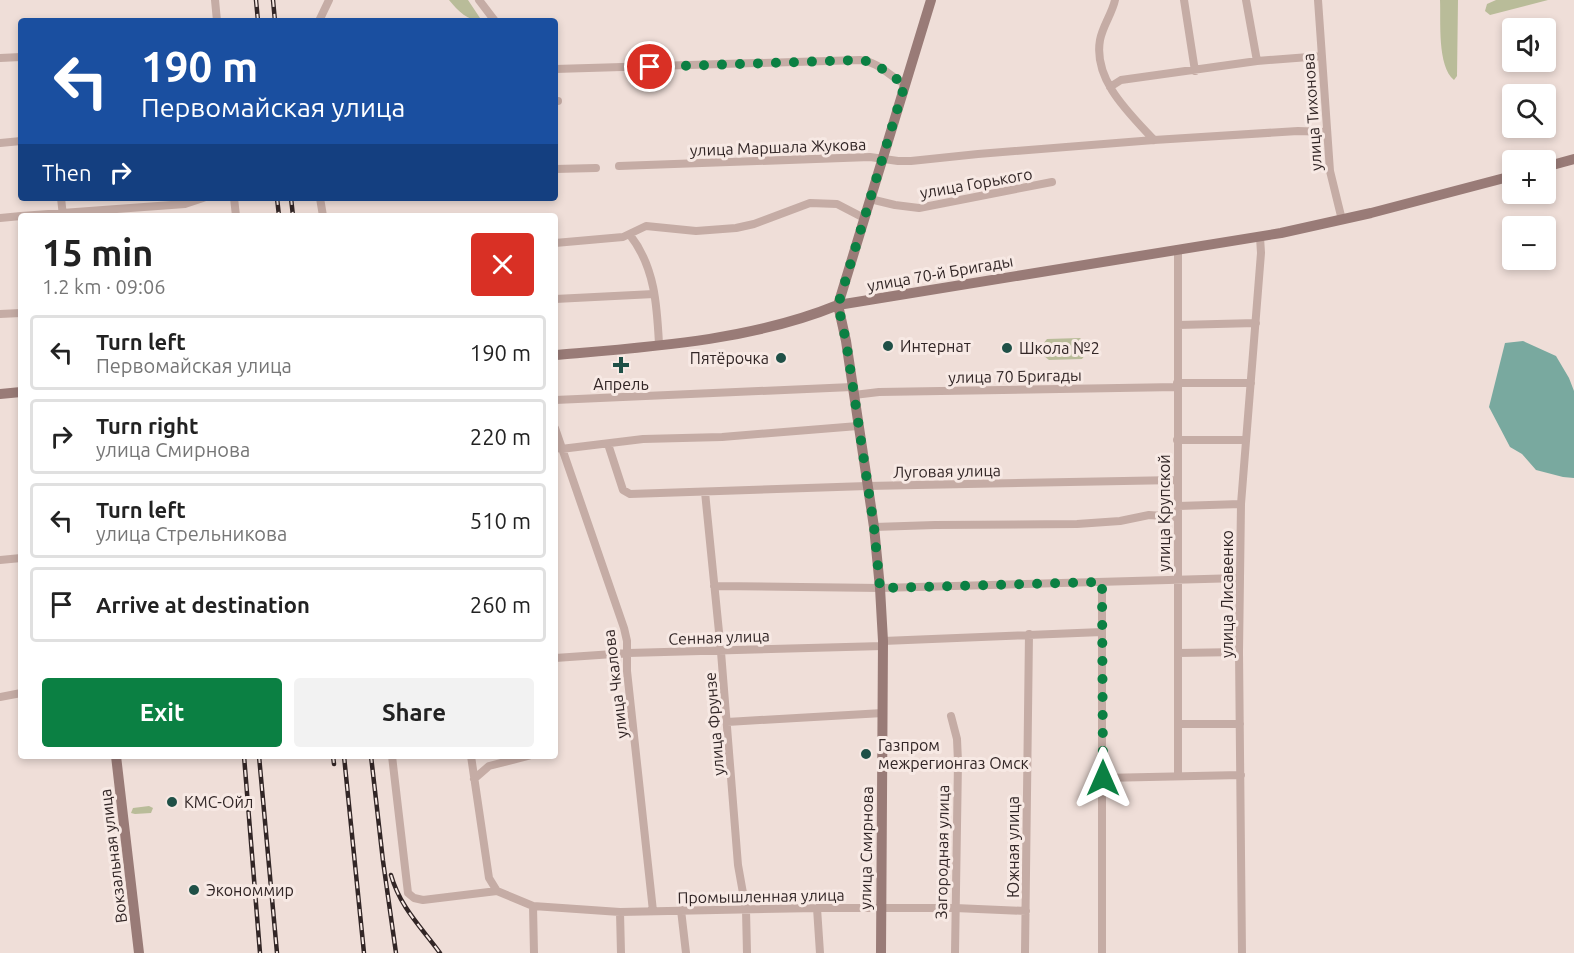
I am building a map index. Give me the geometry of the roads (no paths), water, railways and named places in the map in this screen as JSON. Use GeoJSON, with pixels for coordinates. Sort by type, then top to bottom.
{"type":"FeatureCollection","features":[{"type":"Feature","properties":{"kind":"main road","name":"улица Смирнова"},"geometry":{"type":"LineString","coordinates":[[881,953],[883,644],[880,588],[874,527],[846,341],[838,305],[931,0]]}},
{"type":"Feature","properties":{"kind":"main road"},"geometry":{"type":"LineString","coordinates":[[1556,164],[1574,159]]}},
{"type":"Feature","properties":{"kind":"main road","name":"улица 70-й Бригады"},"geometry":{"type":"LineString","coordinates":[[558,355],[659,344],[769,328],[796,321],[838,305],[1260,237],[1342,220],[1502,179]]}},
{"type":"Feature","properties":{"kind":"main road"},"geometry":{"type":"LineString","coordinates":[[0,394],[18,392]]}},
{"type":"Feature","properties":{"kind":"main road","name":"Вокзальная улица"},"geometry":{"type":"LineString","coordinates":[[116,759],[139,953]]}},
{"type":"Feature","properties":{"kind":"street"},"geometry":{"type":"LineString","coordinates":[[215,0],[217,18]]}},
{"type":"Feature","properties":{"kind":"street"},"geometry":{"type":"LineString","coordinates":[[320,18],[329,0]]}},
{"type":"Feature","properties":{"kind":"street"},"geometry":{"type":"LineString","coordinates":[[479,0],[493,18]]}},
{"type":"Feature","properties":{"kind":"street"},"geometry":{"type":"LineString","coordinates":[[1115,0],[1103,26],[1099,43],[1102,69],[1110,87],[1124,108],[1154,140]]}},
{"type":"Feature","properties":{"kind":"street"},"geometry":{"type":"LineString","coordinates":[[1184,0],[1195,70]]}},
{"type":"Feature","properties":{"kind":"street"},"geometry":{"type":"LineString","coordinates":[[1246,0],[1257,62]]}},
{"type":"Feature","properties":{"kind":"street","name":"улица Тихонова"},"geometry":{"type":"LineString","coordinates":[[1318,0],[1332,185],[1342,220]]}},
{"type":"Feature","properties":{"kind":"street"},"geometry":{"type":"LineString","coordinates":[[1110,87],[1121,80],[1322,56]]}},
{"type":"Feature","properties":{"kind":"street"},"geometry":{"type":"LineString","coordinates":[[0,58],[18,57]]}},
{"type":"Feature","properties":{"kind":"street"},"geometry":{"type":"LineString","coordinates":[[558,69],[860,60],[876,64],[894,79],[905,84]]}},
{"type":"Feature","properties":{"kind":"street","name":"улица Маршала Жукова"},"geometry":{"type":"LineString","coordinates":[[619,166],[870,157],[911,161],[1154,140],[1298,131],[1327,132]]}},
{"type":"Feature","properties":{"kind":"street"},"geometry":{"type":"LineString","coordinates":[[0,142],[18,141]]}},
{"type":"Feature","properties":{"kind":"street"},"geometry":{"type":"LineString","coordinates":[[558,169],[596,168]]}},
{"type":"Feature","properties":{"kind":"street","name":"улица Горького"},"geometry":{"type":"LineString","coordinates":[[870,199],[919,208],[1052,182]]}},
{"type":"Feature","properties":{"kind":"street"},"geometry":{"type":"LineString","coordinates":[[75,213],[185,204],[194,201]]}},
{"type":"Feature","properties":{"kind":"street"},"geometry":{"type":"LineString","coordinates":[[558,243],[613,239],[630,235],[646,226],[696,231],[736,228],[754,224],[810,203],[837,204],[864,218]]}},
{"type":"Feature","properties":{"kind":"street"},"geometry":{"type":"LineString","coordinates":[[0,218],[18,216]]}},
{"type":"Feature","properties":{"kind":"street"},"geometry":{"type":"LineString","coordinates":[[630,235],[644,256],[654,294],[659,344]]}},
{"type":"Feature","properties":{"kind":"street","name":"улица Лисавенко"},"geometry":{"type":"LineString","coordinates":[[1242,953],[1239,652],[1241,504],[1261,253],[1260,237]]}},
{"type":"Feature","properties":{"kind":"street","name":"улица Крупской"},"geometry":{"type":"LineString","coordinates":[[1178,249],[1178,776]]}},
{"type":"Feature","properties":{"kind":"street"},"geometry":{"type":"LineString","coordinates":[[558,299],[654,294]]}},
{"type":"Feature","properties":{"kind":"street"},"geometry":{"type":"LineString","coordinates":[[0,314],[18,313]]}},
{"type":"Feature","properties":{"kind":"street"},"geometry":{"type":"LineString","coordinates":[[1178,325],[1256,323]]}},
{"type":"Feature","properties":{"kind":"street","name":"улица 70 Бригады"},"geometry":{"type":"LineString","coordinates":[[558,400],[1251,383]]}},
{"type":"Feature","properties":{"kind":"street"},"geometry":{"type":"LineString","coordinates":[[561,448],[643,439],[722,437],[858,426]]}},
{"type":"Feature","properties":{"kind":"street","name":"улица Чкалова"},"geometry":{"type":"LineString","coordinates":[[558,438],[624,628],[653,911]]}},
{"type":"Feature","properties":{"kind":"street"},"geometry":{"type":"LineString","coordinates":[[1177,440],[1246,440]]}},
{"type":"Feature","properties":{"kind":"street","name":"Луговая улица"},"geometry":{"type":"LineString","coordinates":[[608,444],[626,493],[1177,480]]}},
{"type":"Feature","properties":{"kind":"street","name":"улица Фрунзе"},"geometry":{"type":"LineString","coordinates":[[705,492],[721,652],[738,865],[746,910],[747,953]]}},
{"type":"Feature","properties":{"kind":"street"},"geometry":{"type":"LineString","coordinates":[[1178,506],[1241,504]]}},
{"type":"Feature","properties":{"kind":"street"},"geometry":{"type":"LineString","coordinates":[[874,527],[1077,524],[1120,521],[1149,515],[1178,517]]}},
{"type":"Feature","properties":{"kind":"street"},"geometry":{"type":"LineString","coordinates":[[0,560],[18,558]]}},
{"type":"Feature","properties":{"kind":"street"},"geometry":{"type":"LineString","coordinates":[[714,586],[880,588],[1240,578]]}},
{"type":"Feature","properties":{"kind":"street"},"geometry":{"type":"LineString","coordinates":[[1102,582],[1102,953]]}},
{"type":"Feature","properties":{"kind":"street","name":"Сенная улица"},"geometry":{"type":"LineString","coordinates":[[558,658],[628,653],[721,652],[1029,634],[1102,632]]}},
{"type":"Feature","properties":{"kind":"street","name":"Южная улица"},"geometry":{"type":"LineString","coordinates":[[1025,953],[1029,634]]}},
{"type":"Feature","properties":{"kind":"street"},"geometry":{"type":"LineString","coordinates":[[1178,653],[1239,652]]}},
{"type":"Feature","properties":{"kind":"street"},"geometry":{"type":"LineString","coordinates":[[0,697],[18,694]]}},
{"type":"Feature","properties":{"kind":"street"},"geometry":{"type":"LineString","coordinates":[[727,722],[883,713]]}},
{"type":"Feature","properties":{"kind":"street","name":"Загородная улица"},"geometry":{"type":"LineString","coordinates":[[951,716],[957,739],[958,762],[955,953]]}},
{"type":"Feature","properties":{"kind":"street"},"geometry":{"type":"LineString","coordinates":[[1178,724],[1240,724]]}},
{"type":"Feature","properties":{"kind":"street"},"geometry":{"type":"LineString","coordinates":[[392,759],[408,893],[414,898],[423,900],[497,891],[489,878],[471,759]]}},
{"type":"Feature","properties":{"kind":"street"},"geometry":{"type":"LineString","coordinates":[[474,779],[489,766],[516,759]]}},
{"type":"Feature","properties":{"kind":"street"},"geometry":{"type":"LineString","coordinates":[[1103,778],[1241,776]]}},
{"type":"Feature","properties":{"kind":"street","name":"Промышленная улица"},"geometry":{"type":"LineString","coordinates":[[497,891],[532,906],[620,912],[818,908],[955,908],[1026,911]]}},
{"type":"Feature","properties":{"kind":"street"},"geometry":{"type":"LineString","coordinates":[[532,906],[534,953]]}},
{"type":"Feature","properties":{"kind":"street"},"geometry":{"type":"LineString","coordinates":[[818,908],[820,953]]}},
{"type":"Feature","properties":{"kind":"street"},"geometry":{"type":"LineString","coordinates":[[681,910],[686,953]]}},
{"type":"Feature","properties":{"kind":"street"},"geometry":{"type":"LineString","coordinates":[[620,912],[621,953]]}},
{"type":"Feature","properties":{"kind":"water"},"geometry":{"type":"Polygon","coordinates":[[[1523,341],[1556,356],[1574,391],[1574,478],[1536,470],[1522,454],[1510,447],[1489,407],[1505,343],[1523,341]]]}},
{"type":"Feature","properties":{"kind":"railway"},"geometry":{"type":"LineString","coordinates":[[256,0],[258,18]]}},
{"type":"Feature","properties":{"kind":"railway"},"geometry":{"type":"LineString","coordinates":[[273,0],[275,18]]}},
{"type":"Feature","properties":{"kind":"railway"},"geometry":{"type":"LineString","coordinates":[[277,201],[279,213]]}},
{"type":"Feature","properties":{"kind":"railway"},"geometry":{"type":"LineString","coordinates":[[291,201],[293,213]]}},
{"type":"Feature","properties":{"kind":"railway"},"geometry":{"type":"LineString","coordinates":[[244,759],[260,953]]}},
{"type":"Feature","properties":{"kind":"railway"},"geometry":{"type":"LineString","coordinates":[[259,759],[277,953]]}},
{"type":"Feature","properties":{"kind":"railway"},"geometry":{"type":"LineString","coordinates":[[333,759],[334,764]]}},
{"type":"Feature","properties":{"kind":"railway"},"geometry":{"type":"LineString","coordinates":[[344,759],[364,953]]}},
{"type":"Feature","properties":{"kind":"railway"},"geometry":{"type":"LineString","coordinates":[[371,759],[396,953]]}},
{"type":"Feature","properties":{"kind":"railway"},"geometry":{"type":"LineString","coordinates":[[391,875],[405,907],[440,953]]}},
{"type":"Feature","properties":{"kind":"place","name":"Интернат"},"geometry":{"type":"Point","coordinates":[888,346]}},
{"type":"Feature","properties":{"kind":"place","name":"Школа №2"},"geometry":{"type":"Point","coordinates":[1007,348]}},
{"type":"Feature","properties":{"kind":"place","name":"Пятёрочка"},"geometry":{"type":"Point","coordinates":[781,358]}},
{"type":"Feature","properties":{"kind":"place","name":"Апрель"},"geometry":{"type":"Point","coordinates":[621,365]}},
{"type":"Feature","properties":{"kind":"place","name":"Газпром межрегионгаз Омск"},"geometry":{"type":"Point","coordinates":[866,754]}},
{"type":"Feature","properties":{"kind":"place","name":"КМС-Ойл"},"geometry":{"type":"Point","coordinates":[172,802]}},
{"type":"Feature","properties":{"kind":"place","name":"Экономмир"},"geometry":{"type":"Point","coordinates":[194,890]}}]}
